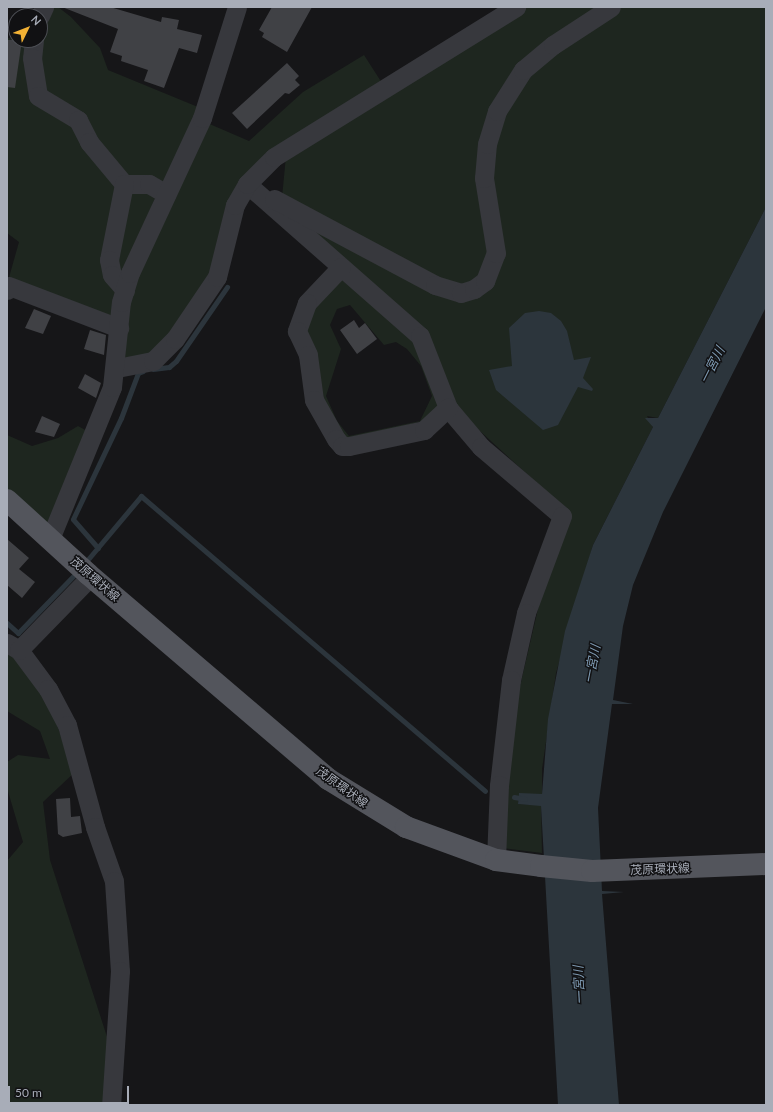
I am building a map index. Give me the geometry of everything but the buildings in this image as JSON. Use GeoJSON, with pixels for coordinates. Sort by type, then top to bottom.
{"type":"FeatureCollection","features":[{"type":"Feature","properties":{"kind":"main road","name":"茂原環状線"},"geometry":{"type":"LineString","coordinates":[[7,500],[84,570],[328,779],[406,827],[496,860],[592,871],[652,870],[766,864]]}},
{"type":"Feature","properties":{"kind":"street"},"geometry":{"type":"LineString","coordinates":[[50,539],[112,387],[117,368],[119,328],[125,290],[148,229],[166,194],[210,98],[218,63],[237,7]]}},
{"type":"Feature","properties":{"kind":"street"},"geometry":{"type":"LineString","coordinates":[[117,368],[153,361],[175,339],[216,277],[235,205],[247,184],[274,157],[516,7]]}},
{"type":"Feature","properties":{"kind":"street"},"geometry":{"type":"LineString","coordinates":[[247,184],[435,285],[461,293],[474,289],[485,282],[496,253],[484,178],[487,144],[497,111],[524,70],[553,45],[612,7]]}},
{"type":"Feature","properties":{"kind":"street"},"geometry":{"type":"LineString","coordinates":[[33,48],[32,58],[38,96],[53,101],[78,120],[89,142],[124,184]]}},
{"type":"Feature","properties":{"kind":"street"},"geometry":{"type":"LineString","coordinates":[[124,184],[149,184],[166,194]]}},
{"type":"Feature","properties":{"kind":"street"},"geometry":{"type":"LineString","coordinates":[[124,184],[109,260],[112,275],[125,290]]}},
{"type":"Feature","properties":{"kind":"street"},"geometry":{"type":"LineString","coordinates":[[247,184],[420,336],[448,408],[481,447],[562,516],[526,613],[511,680],[499,785],[496,860]]}},
{"type":"Feature","properties":{"kind":"street"},"geometry":{"type":"LineString","coordinates":[[341,267],[307,303],[297,331],[308,355],[314,400],[336,439],[342,446],[349,446],[424,430],[448,408]]}},
{"type":"Feature","properties":{"kind":"street"},"geometry":{"type":"LineString","coordinates":[[7,290],[9,286],[119,328]]}},
{"type":"Feature","properties":{"kind":"street"},"geometry":{"type":"LineString","coordinates":[[84,570],[13,647],[48,689],[67,725],[95,828],[114,881],[120,971],[115,1101]]}},
{"type":"Feature","properties":{"kind":"shaded area"},"geometry":{"type":"Polygon","coordinates":[[[58,7],[71,17],[100,48],[108,70],[198,107],[164,188],[119,185],[106,261],[120,293],[116,323],[8,281],[19,242],[7,233],[7,38],[8,48],[48,48],[47,8],[58,7]]]}},
{"type":"Feature","properties":{"kind":"shaded area"},"geometry":{"type":"Polygon","coordinates":[[[522,7],[766,7],[766,207],[658,418],[647,416],[653,427],[593,545],[556,673],[542,769],[542,794],[519,794],[518,804],[541,805],[542,853],[502,848],[514,712],[562,506],[457,410],[433,347],[281,208],[286,156],[522,7]]]}},
{"type":"Feature","properties":{"kind":"shaded area"},"geometry":{"type":"Polygon","coordinates":[[[364,55],[382,83],[253,166],[211,278],[152,357],[125,362],[126,300],[205,122],[249,141],[303,92],[364,55]]]}},
{"type":"Feature","properties":{"kind":"shaded area"},"geometry":{"type":"Polygon","coordinates":[[[125,192],[157,193],[123,279],[112,259],[125,192]]]}},
{"type":"Feature","properties":{"kind":"shaded area"},"geometry":{"type":"Polygon","coordinates":[[[340,274],[416,343],[440,407],[432,418],[347,443],[318,400],[305,313],[340,274]],[[350,305],[337,309],[330,325],[341,349],[326,396],[337,421],[349,436],[420,421],[432,396],[421,366],[407,349],[396,342],[384,345],[350,305]]]}},
{"type":"Feature","properties":{"kind":"shaded area"},"geometry":{"type":"Polygon","coordinates":[[[78,426],[87,431],[48,526],[7,490],[7,435],[32,446],[58,438],[78,426]]]}},
{"type":"Feature","properties":{"kind":"shaded area"},"geometry":{"type":"Polygon","coordinates":[[[7,648],[45,694],[75,772],[43,802],[50,860],[109,1043],[105,1105],[7,1105],[7,861],[23,842],[7,788],[7,762],[18,755],[50,759],[40,731],[7,711],[7,648]]]}},
{"type":"Feature","properties":{"kind":"water","name":"一宮川"},"geometry":{"type":"Polygon","coordinates":[[[766,207],[766,307],[663,512],[633,585],[623,626],[613,700],[633,704],[612,704],[598,808],[602,891],[624,892],[602,894],[619,1105],[558,1105],[541,806],[518,804],[519,793],[542,794],[548,719],[565,631],[593,545],[653,427],[645,418],[658,418],[766,207]]]}},
{"type":"Feature","properties":{"kind":"water"},"geometry":{"type":"Polygon","coordinates":[[[539,311],[551,313],[561,321],[567,331],[574,360],[591,357],[583,378],[593,389],[592,391],[578,387],[558,425],[543,430],[496,390],[489,370],[512,366],[509,328],[525,313],[539,311]]]}},
{"type":"Feature","properties":{"kind":"waterway"},"geometry":{"type":"LineString","coordinates":[[153,369],[169,367],[176,361],[227,287]]}},
{"type":"Feature","properties":{"kind":"waterway"},"geometry":{"type":"LineString","coordinates":[[98,548],[73,519],[121,418],[138,373],[143,371]]}},
{"type":"Feature","properties":{"kind":"waterway"},"geometry":{"type":"LineString","coordinates":[[84,564],[141,496],[485,791]]}},
{"type":"Feature","properties":{"kind":"waterway"},"geometry":{"type":"LineString","coordinates":[[7,623],[18,633],[78,571]]}},
{"type":"Feature","properties":{"kind":"waterway"},"geometry":{"type":"LineString","coordinates":[[514,797],[525,799]]}}]}
